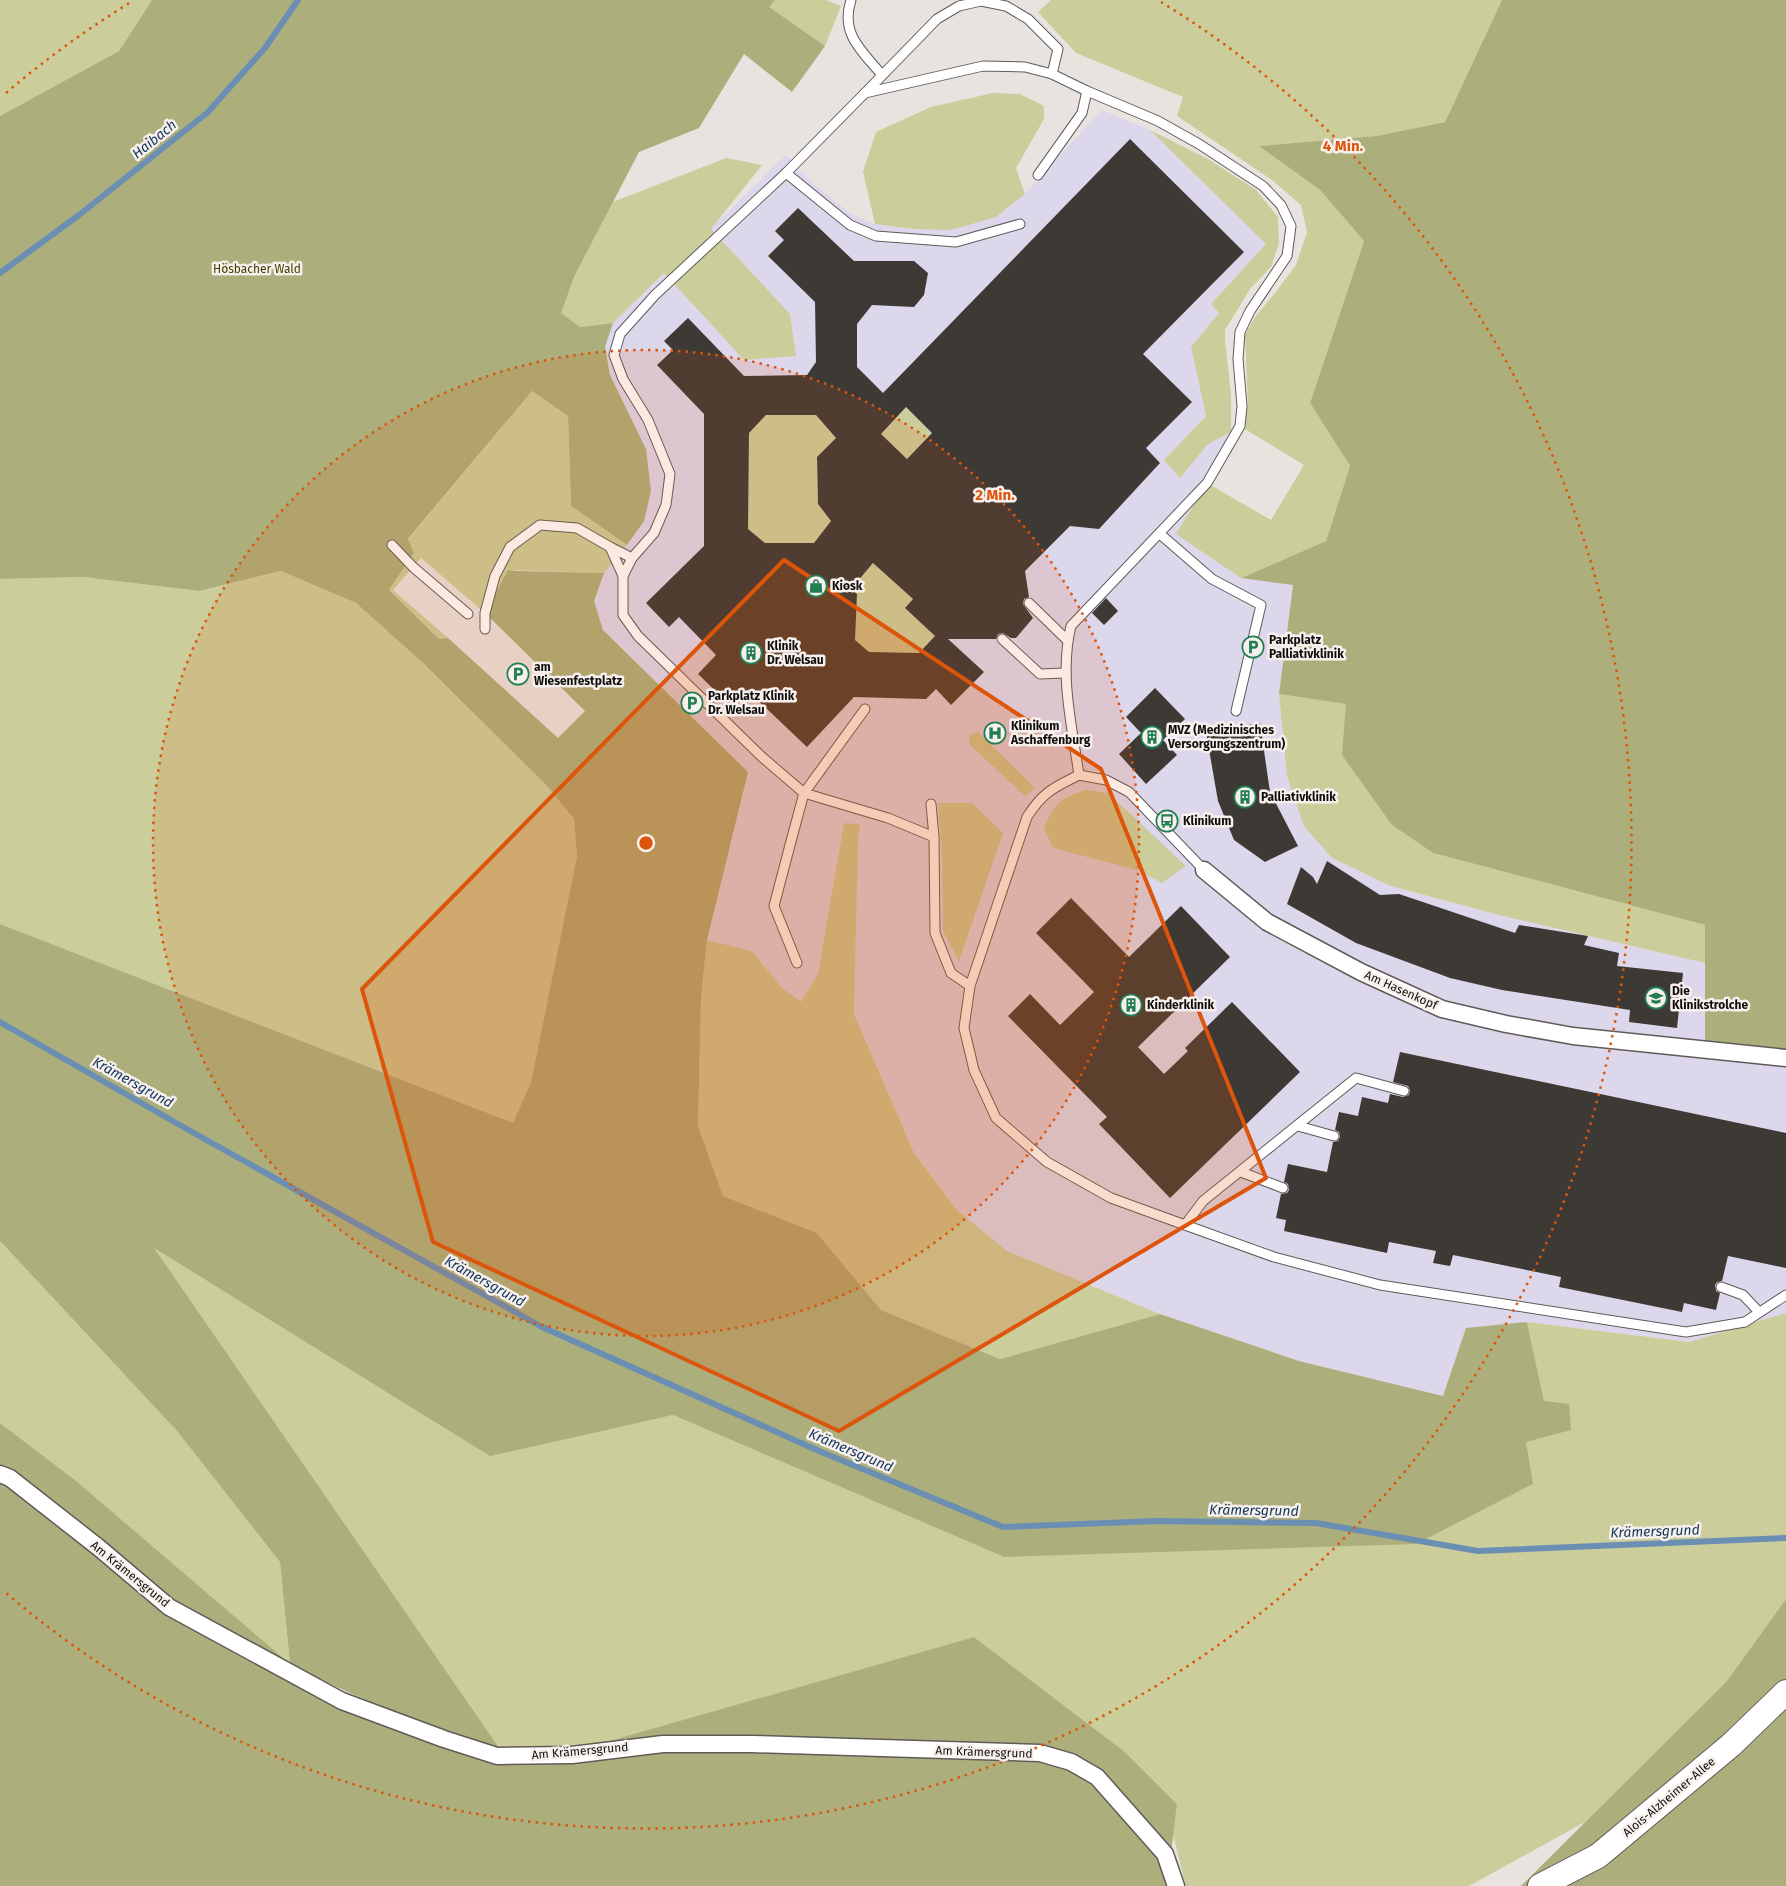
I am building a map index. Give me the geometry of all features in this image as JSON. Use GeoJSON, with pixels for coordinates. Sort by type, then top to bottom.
{"type":"FeatureCollection","features":[{"type":"Feature","properties":{"kind":"street","name":"Am Hasenkopf"},"geometry":{"type":"LineString","coordinates":[[1204,870],[1268,922],[1361,972],[1442,1009],[1506,1024],[1573,1036],[1786,1058]]}},
{"type":"Feature","properties":{"kind":"street","name":"Am Krämersgrund"},"geometry":{"type":"LineString","coordinates":[[0,1474],[10,1478],[169,1607],[342,1701],[444,1739],[497,1756],[572,1754],[663,1744],[762,1744],[1040,1753],[1071,1762],[1097,1777],[1165,1854],[1176,1886]]}},
{"type":"Feature","properties":{"kind":"street","name":"Alois-Alzheimer-Allee"},"geometry":{"type":"LineString","coordinates":[[1540,1886],[1598,1856],[1731,1745],[1786,1692]]}},
{"type":"Feature","properties":{"kind":"lane"},"geometry":{"type":"LineString","coordinates":[[850,0],[846,14],[851,38],[882,75]]}},
{"type":"Feature","properties":{"kind":"lane"},"geometry":{"type":"LineString","coordinates":[[622,576],[632,558],[654,533],[666,505],[670,474],[648,420],[623,379],[614,355],[620,334],[654,295],[786,173],[937,19],[959,6],[981,1],[1006,6],[1028,19],[1058,49],[1052,74]]}},
{"type":"Feature","properties":{"kind":"lane"},"geometry":{"type":"LineString","coordinates":[[865,93],[983,66],[1025,67],[1052,74],[1158,121],[1199,144],[1263,186],[1281,205],[1291,226],[1286,256],[1250,311],[1240,332],[1238,359],[1242,406],[1240,426],[1207,483],[1071,626],[1067,640],[1065,673],[1079,775],[1052,788],[1038,800],[1026,817],[970,986],[964,1028],[974,1070],[996,1118],[1048,1162],[1111,1198],[1274,1257],[1380,1285],[1686,1332],[1745,1322],[1786,1294]]}},
{"type":"Feature","properties":{"kind":"lane"},"geometry":{"type":"LineString","coordinates":[[1038,176],[1082,113],[1087,91]]}},
{"type":"Feature","properties":{"kind":"lane"},"geometry":{"type":"LineString","coordinates":[[786,173],[850,225],[876,236],[956,242],[1020,224]]}},
{"type":"Feature","properties":{"kind":"lane"},"geometry":{"type":"LineString","coordinates":[[485,629],[485,613],[495,576],[510,547],[540,525],[578,528],[632,558]]}},
{"type":"Feature","properties":{"kind":"lane"},"geometry":{"type":"LineString","coordinates":[[1160,534],[1212,579],[1261,605],[1236,711]]}},
{"type":"Feature","properties":{"kind":"lane"},"geometry":{"type":"LineString","coordinates":[[392,545],[412,567],[468,614]]}},
{"type":"Feature","properties":{"kind":"lane"},"geometry":{"type":"LineString","coordinates":[[610,547],[622,576],[623,615],[638,636],[762,757],[804,793],[888,818],[934,837]]}},
{"type":"Feature","properties":{"kind":"lane"},"geometry":{"type":"LineString","coordinates":[[1029,603],[1067,640]]}},
{"type":"Feature","properties":{"kind":"lane"},"geometry":{"type":"LineString","coordinates":[[1002,639],[1040,674],[1065,673]]}},
{"type":"Feature","properties":{"kind":"lane"},"geometry":{"type":"LineString","coordinates":[[797,963],[774,906],[804,793],[865,709]]}},
{"type":"Feature","properties":{"kind":"lane","name":"Am Hasenkopf"},"geometry":{"type":"LineString","coordinates":[[1079,775],[1106,780],[1128,792],[1204,870]]}},
{"type":"Feature","properties":{"kind":"lane"},"geometry":{"type":"LineString","coordinates":[[931,804],[934,837],[935,933],[951,973],[970,986]]}},
{"type":"Feature","properties":{"kind":"lane"},"geometry":{"type":"LineString","coordinates":[[1185,1225],[1203,1201],[1356,1078],[1404,1091]]}},
{"type":"Feature","properties":{"kind":"lane"},"geometry":{"type":"LineString","coordinates":[[1298,1126],[1334,1136]]}},
{"type":"Feature","properties":{"kind":"lane"},"geometry":{"type":"LineString","coordinates":[[1241,1172],[1283,1188]]}},
{"type":"Feature","properties":{"kind":"lane"},"geometry":{"type":"LineString","coordinates":[[1721,1287],[1743,1296],[1759,1312]]}},
{"type":"Feature","properties":{"kind":"highlighted area"},"geometry":{"type":"Polygon","coordinates":[[[784,560],[1101,769],[1266,1178],[839,1431],[433,1242],[362,989],[784,560]]]}},
{"type":"Feature","properties":{"kind":"shaded area","name":"Klinikum Aschaffenburg"},"geometry":{"type":"Polygon","coordinates":[[[1102,110],[1150,130],[1267,244],[1211,304],[1219,313],[1191,347],[1206,416],[1164,460],[1180,478],[1208,444],[1240,426],[1207,483],[1241,578],[1293,584],[1279,694],[1287,776],[1391,886],[1499,915],[1705,963],[1705,1047],[1786,1062],[1786,1313],[1689,1342],[1527,1322],[1443,1396],[1299,1361],[1160,1314],[1007,1251],[957,1210],[914,1153],[854,1014],[860,824],[844,823],[818,974],[801,1003],[781,987],[752,951],[707,940],[748,772],[603,630],[594,601],[604,573],[644,521],[646,449],[610,375],[605,347],[613,323],[664,273],[744,360],[790,314],[710,229],[786,155],[816,186],[851,214],[875,224],[914,229],[996,217],[1024,194],[1102,110]]]}},
{"type":"Feature","properties":{"kind":"green space"},"geometry":{"type":"Polygon","coordinates":[[[0,0],[152,0],[119,51],[0,116],[0,0]]]}},
{"type":"Feature","properties":{"kind":"green space","name":"Hösbacher Wald"},"geometry":{"type":"Polygon","coordinates":[[[152,0],[775,0],[769,7],[825,46],[792,92],[744,54],[699,128],[639,152],[574,277],[561,313],[580,327],[613,323],[605,347],[610,375],[646,449],[651,491],[644,521],[627,545],[571,506],[568,416],[532,391],[408,539],[414,553],[389,590],[439,639],[448,638],[558,738],[585,711],[485,613],[508,570],[604,573],[594,601],[603,630],[748,772],[707,940],[701,998],[698,1126],[723,1196],[817,1233],[881,1310],[1000,1359],[1160,1314],[1299,1361],[1443,1396],[1466,1328],[1527,1322],[1544,1401],[1569,1404],[1571,1430],[1526,1442],[1533,1484],[1416,1544],[1004,1557],[673,1415],[490,1456],[154,1248],[504,1755],[352,1694],[293,1666],[338,1706],[500,1764],[588,1747],[974,1637],[1125,1752],[1177,1804],[1167,1886],[0,1886],[0,1423],[75,1480],[290,1664],[280,1562],[177,1431],[0,1241],[0,924],[513,1123],[531,1082],[577,856],[574,819],[547,786],[423,663],[356,603],[281,571],[199,591],[83,577],[0,579],[0,116],[119,51],[152,0]]]}},
{"type":"Feature","properties":{"kind":"green space"},"geometry":{"type":"Polygon","coordinates":[[[775,0],[826,0],[841,6],[825,46],[768,7],[775,0]]]}},
{"type":"Feature","properties":{"kind":"green space"},"geometry":{"type":"Polygon","coordinates":[[[1051,0],[1502,0],[1445,122],[1376,136],[1259,146],[1320,190],[1364,241],[1310,403],[1350,466],[1326,541],[1241,578],[1176,534],[1207,483],[1271,520],[1304,465],[1240,426],[1248,407],[1245,335],[1255,317],[1296,265],[1307,232],[1301,205],[1272,180],[1177,116],[1183,97],[1076,53],[1038,12],[1051,0]]]}},
{"type":"Feature","properties":{"kind":"green space"},"geometry":{"type":"Polygon","coordinates":[[[1502,0],[1786,0],[1786,1062],[1705,1047],[1705,925],[1433,853],[1392,825],[1342,755],[1346,704],[1279,694],[1293,585],[1241,578],[1326,541],[1350,466],[1310,403],[1364,241],[1320,190],[1259,146],[1376,136],[1445,122],[1502,0]]]}},
{"type":"Feature","properties":{"kind":"green space"},"geometry":{"type":"Polygon","coordinates":[[[993,93],[1020,94],[1044,106],[1044,119],[1016,168],[1025,194],[996,217],[951,230],[914,229],[875,224],[863,172],[876,132],[931,107],[993,93]]]}},
{"type":"Feature","properties":{"kind":"green space"},"geometry":{"type":"Polygon","coordinates":[[[1150,130],[1208,159],[1256,190],[1278,217],[1279,243],[1271,267],[1250,289],[1225,330],[1231,394],[1231,432],[1208,444],[1180,478],[1164,460],[1206,416],[1191,347],[1219,313],[1211,304],[1266,244],[1150,130]]]}},
{"type":"Feature","properties":{"kind":"green space"},"geometry":{"type":"Polygon","coordinates":[[[726,158],[762,165],[711,229],[790,314],[796,356],[744,360],[664,273],[613,323],[580,327],[560,313],[574,277],[613,202],[726,158]]]}},
{"type":"Feature","properties":{"kind":"green space"},"geometry":{"type":"Polygon","coordinates":[[[532,391],[568,416],[571,506],[627,545],[604,573],[509,570],[485,613],[421,558],[393,590],[448,638],[439,639],[389,590],[414,553],[408,540],[532,391]]]}},
{"type":"Feature","properties":{"kind":"green space"},"geometry":{"type":"Polygon","coordinates":[[[906,407],[932,433],[907,459],[881,434],[906,407]]]}},
{"type":"Feature","properties":{"kind":"green space"},"geometry":{"type":"Polygon","coordinates":[[[766,415],[816,415],[836,438],[817,457],[818,504],[831,521],[814,543],[765,543],[748,529],[749,433],[766,415]]]}},
{"type":"Feature","properties":{"kind":"green space"},"geometry":{"type":"Polygon","coordinates":[[[873,563],[913,599],[905,608],[935,636],[919,653],[869,652],[855,640],[857,594],[851,589],[873,563]]]}},
{"type":"Feature","properties":{"kind":"green space"},"geometry":{"type":"Polygon","coordinates":[[[281,571],[356,603],[423,663],[547,786],[574,819],[577,856],[531,1082],[513,1123],[0,924],[0,579],[83,577],[199,591],[281,571]]]}},
{"type":"Feature","properties":{"kind":"green space"},"geometry":{"type":"Polygon","coordinates":[[[1279,694],[1347,704],[1392,825],[1433,853],[1705,925],[1705,963],[1499,915],[1391,886],[1332,858],[1304,826],[1287,776],[1279,694]]]}},
{"type":"Feature","properties":{"kind":"green space"},"geometry":{"type":"Polygon","coordinates":[[[978,732],[1035,788],[1025,796],[969,744],[970,734],[978,732]]]}},
{"type":"Feature","properties":{"kind":"green space"},"geometry":{"type":"Polygon","coordinates":[[[1085,790],[1108,793],[1186,866],[1162,883],[1137,870],[1053,848],[1044,828],[1051,813],[1064,799],[1085,790]]]}},
{"type":"Feature","properties":{"kind":"green space"},"geometry":{"type":"Polygon","coordinates":[[[938,803],[972,803],[1003,833],[959,961],[943,931],[942,854],[938,803]]]}},
{"type":"Feature","properties":{"kind":"green space"},"geometry":{"type":"Polygon","coordinates":[[[844,823],[860,824],[854,1014],[914,1153],[957,1210],[1007,1251],[1160,1314],[1000,1359],[881,1310],[817,1233],[723,1196],[698,1126],[701,998],[707,940],[752,951],[781,987],[801,1002],[818,974],[844,823]]]}},
{"type":"Feature","properties":{"kind":"green space"},"geometry":{"type":"Polygon","coordinates":[[[0,1241],[177,1431],[280,1562],[290,1665],[75,1480],[0,1423],[0,1241]]]}},
{"type":"Feature","properties":{"kind":"green space"},"geometry":{"type":"Polygon","coordinates":[[[152,1247],[490,1455],[673,1415],[1004,1557],[1526,1442],[1544,1401],[1527,1322],[1689,1342],[1786,1313],[1786,1599],[1727,1681],[1585,1822],[1469,1886],[1186,1886],[1173,1835],[1177,1804],[1125,1752],[974,1637],[588,1747],[504,1755],[152,1247]]]}},
{"type":"Feature","properties":{"kind":"green space"},"geometry":{"type":"Polygon","coordinates":[[[1786,1599],[1786,1886],[1521,1886],[1727,1681],[1786,1599]]]}},
{"type":"Feature","properties":{"kind":"building"},"geometry":{"type":"Polygon","coordinates":[[[1130,139],[1244,252],[1143,354],[1192,402],[1146,448],[1160,463],[1099,529],[1070,526],[1025,571],[1029,597],[1024,599],[1023,604],[1033,618],[1016,638],[1011,638],[1003,633],[998,634],[996,639],[948,639],[984,672],[951,705],[936,689],[926,699],[854,697],[807,747],[747,690],[731,706],[698,674],[716,655],[679,617],[669,627],[646,603],[704,546],[704,414],[657,365],[673,350],[664,341],[688,318],[744,376],[807,375],[816,362],[815,302],[768,256],[784,240],[775,231],[798,208],[854,261],[914,261],[928,273],[924,295],[914,307],[872,305],[857,324],[857,367],[883,393],[1130,139]],[[906,407],[881,434],[907,459],[932,433],[906,407]],[[766,415],[749,433],[748,529],[765,543],[814,543],[831,521],[818,504],[817,457],[836,438],[816,415],[766,415]],[[873,563],[851,589],[857,594],[855,640],[869,652],[919,653],[935,636],[905,608],[913,599],[873,563]]]}},
{"type":"Feature","properties":{"kind":"building"},"geometry":{"type":"Polygon","coordinates":[[[1106,598],[1118,611],[1104,625],[1092,613],[1106,598]]]}},
{"type":"Feature","properties":{"kind":"building","name":"MVZ (Medizinisches Versorgungszentrum)"},"geometry":{"type":"Polygon","coordinates":[[[1155,688],[1185,719],[1163,740],[1177,755],[1146,784],[1119,754],[1141,733],[1126,717],[1155,688]]]}},
{"type":"Feature","properties":{"kind":"building","name":"Palliativklinik"},"geometry":{"type":"Polygon","coordinates":[[[1260,723],[1270,792],[1298,846],[1265,862],[1234,840],[1218,801],[1206,732],[1260,723]]]}},
{"type":"Feature","properties":{"kind":"building"},"geometry":{"type":"Polygon","coordinates":[[[1327,861],[1380,895],[1399,894],[1515,933],[1519,925],[1588,936],[1584,945],[1619,953],[1617,966],[1683,973],[1677,1028],[1629,1022],[1630,1010],[1502,990],[1450,978],[1356,943],[1287,904],[1301,867],[1313,877],[1317,884],[1327,861]]]}},
{"type":"Feature","properties":{"kind":"building"},"geometry":{"type":"Polygon","coordinates":[[[1071,898],[1129,957],[1181,906],[1230,957],[1138,1047],[1164,1074],[1188,1051],[1185,1048],[1232,1002],[1300,1072],[1170,1198],[1099,1124],[1107,1117],[1008,1016],[1030,994],[1060,1025],[1094,992],[1036,933],[1071,898]]]}},
{"type":"Feature","properties":{"kind":"building"},"geometry":{"type":"Polygon","coordinates":[[[1400,1052],[1786,1133],[1786,1268],[1728,1256],[1722,1281],[1717,1282],[1715,1285],[1716,1291],[1720,1293],[1716,1310],[1684,1303],[1682,1312],[1559,1287],[1561,1277],[1453,1255],[1450,1266],[1433,1263],[1436,1251],[1389,1242],[1387,1253],[1284,1231],[1286,1220],[1276,1218],[1281,1194],[1287,1193],[1289,1190],[1288,1184],[1284,1182],[1288,1164],[1327,1172],[1333,1142],[1338,1141],[1340,1137],[1339,1132],[1335,1130],[1339,1112],[1358,1116],[1362,1097],[1388,1103],[1390,1094],[1403,1097],[1409,1095],[1410,1090],[1408,1086],[1393,1082],[1400,1052]]]}},
{"type":"Feature","properties":{"kind":"waterway","name":"Haibach"},"geometry":{"type":"LineString","coordinates":[[0,273],[79,215],[207,113],[265,48],[298,0]]}},
{"type":"Feature","properties":{"kind":"waterway","name":"Krämersgrund"},"geometry":{"type":"LineString","coordinates":[[0,1022],[185,1128],[542,1327],[819,1451],[1003,1527],[1156,1521],[1316,1523],[1478,1551],[1786,1538]]}},
{"type":"Feature","properties":{"kind":"place","name":"Kiosk"},"geometry":{"type":"Point","coordinates":[816,586]}},
{"type":"Feature","properties":{"kind":"place","name":"Parkplatz Palliativklinik"},"geometry":{"type":"Point","coordinates":[1253,647]}},
{"type":"Feature","properties":{"kind":"place","name":"Klinik Dr. Welsau"},"geometry":{"type":"Point","coordinates":[751,653]}},
{"type":"Feature","properties":{"kind":"place","name":"am Wiesenfestplatz"},"geometry":{"type":"Point","coordinates":[518,674]}},
{"type":"Feature","properties":{"kind":"place","name":"Parkplatz Klinik Dr. Welsau"},"geometry":{"type":"Point","coordinates":[692,703]}},
{"type":"Feature","properties":{"kind":"place","name":"Klinikum Aschaffenburg"},"geometry":{"type":"Point","coordinates":[995,733]}},
{"type":"Feature","properties":{"kind":"place","name":"MVZ (Medizinisches Versorgungszentrum)"},"geometry":{"type":"Point","coordinates":[1152,737]}},
{"type":"Feature","properties":{"kind":"place","name":"Palliativklinik"},"geometry":{"type":"Point","coordinates":[1245,797]}},
{"type":"Feature","properties":{"kind":"place","name":"Klinikum"},"geometry":{"type":"Point","coordinates":[1167,821]}},
{"type":"Feature","properties":{"kind":"place","name":"Die Klinikstrolche"},"geometry":{"type":"Point","coordinates":[1656,998]}},
{"type":"Feature","properties":{"kind":"place","name":"Kinderklinik"},"geometry":{"type":"Point","coordinates":[1131,1005]}}]}
